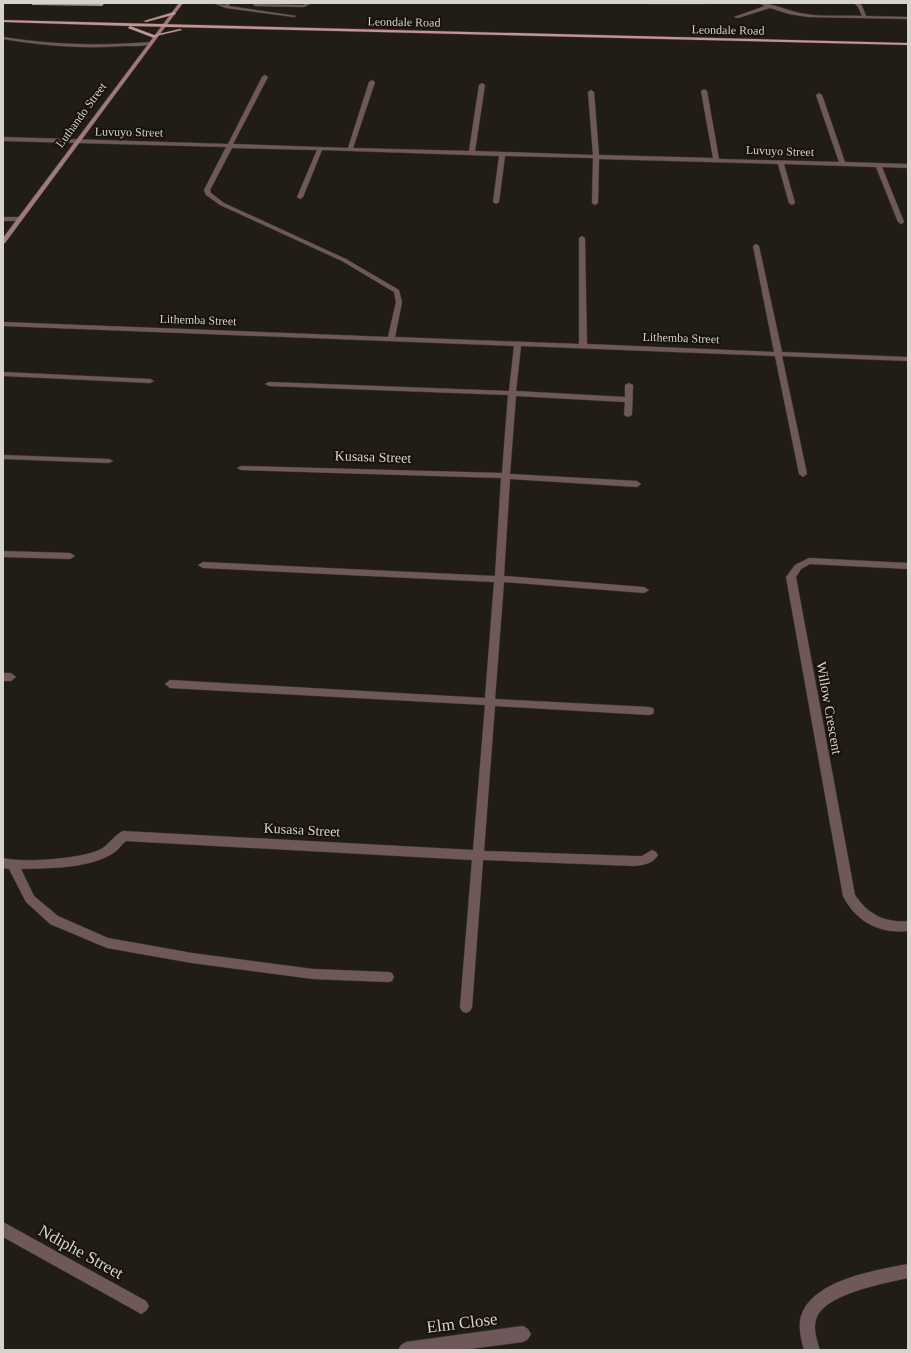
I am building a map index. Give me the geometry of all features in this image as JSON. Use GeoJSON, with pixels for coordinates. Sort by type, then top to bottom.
{"type":"FeatureCollection","features":[{"type":"Feature","properties":{"kind":"main road"},"geometry":{"type":"LineString","coordinates":[[124,24],[173,14],[185,22],[201,27]]}},
{"type":"Feature","properties":{"kind":"main road","name":"Leondale Road"},"geometry":{"type":"LineString","coordinates":[[3,21],[908,44]]}},
{"type":"Feature","properties":{"kind":"main road"},"geometry":{"type":"LineString","coordinates":[[116,23],[155,36],[201,27]]}},
{"type":"Feature","properties":{"kind":"main road","name":"Leondale Road"},"geometry":{"type":"LineString","coordinates":[[805,42],[908,47]]}},
{"type":"Feature","properties":{"kind":"street"},"geometry":{"type":"LineString","coordinates":[[126,3],[141,3]]}},
{"type":"Feature","properties":{"kind":"street","name":"Luthando Street"},"geometry":{"type":"LineString","coordinates":[[3,242],[181,3]]}},
{"type":"Feature","properties":{"kind":"street"},"geometry":{"type":"LineString","coordinates":[[215,3],[294,16]]}},
{"type":"Feature","properties":{"kind":"street"},"geometry":{"type":"LineString","coordinates":[[246,9],[255,4],[304,6],[310,3]]}},
{"type":"Feature","properties":{"kind":"street"},"geometry":{"type":"LineString","coordinates":[[649,3],[705,3]]}},
{"type":"Feature","properties":{"kind":"street"},"geometry":{"type":"LineString","coordinates":[[760,3],[804,15],[865,18],[908,18]]}},
{"type":"Feature","properties":{"kind":"street"},"geometry":{"type":"LineString","coordinates":[[856,3],[860,6],[865,18]]}},
{"type":"Feature","properties":{"kind":"street"},"geometry":{"type":"LineString","coordinates":[[736,17],[770,6]]}},
{"type":"Feature","properties":{"kind":"street"},"geometry":{"type":"LineString","coordinates":[[3,38],[38,44],[80,46],[115,46],[150,43]]}},
{"type":"Feature","properties":{"kind":"street"},"geometry":{"type":"LineString","coordinates":[[265,77],[207,190],[208,194],[222,204],[344,260],[397,291],[399,302],[391,340]]}},
{"type":"Feature","properties":{"kind":"street"},"geometry":{"type":"LineString","coordinates":[[350,149],[372,82]]}},
{"type":"Feature","properties":{"kind":"street"},"geometry":{"type":"LineString","coordinates":[[472,153],[482,85]]}},
{"type":"Feature","properties":{"kind":"street"},"geometry":{"type":"LineString","coordinates":[[704,91],[716,160]]}},
{"type":"Feature","properties":{"kind":"street"},"geometry":{"type":"LineString","coordinates":[[591,92],[596,157],[595,203]]}},
{"type":"Feature","properties":{"kind":"street","name":"Luvuyo Street"},"geometry":{"type":"LineString","coordinates":[[819,95],[843,164]]}},
{"type":"Feature","properties":{"kind":"street","name":"Luvuyo Street"},"geometry":{"type":"LineString","coordinates":[[3,139],[908,166]]}},
{"type":"Feature","properties":{"kind":"street"},"geometry":{"type":"LineString","coordinates":[[300,197],[320,149]]}},
{"type":"Feature","properties":{"kind":"street"},"geometry":{"type":"LineString","coordinates":[[496,202],[502,154]]}},
{"type":"Feature","properties":{"kind":"street"},"geometry":{"type":"LineString","coordinates":[[780,162],[792,203]]}},
{"type":"Feature","properties":{"kind":"street"},"geometry":{"type":"LineString","coordinates":[[878,165],[901,222]]}},
{"type":"Feature","properties":{"kind":"street"},"geometry":{"type":"LineString","coordinates":[[3,219],[20,219]]}},
{"type":"Feature","properties":{"kind":"street"},"geometry":{"type":"LineString","coordinates":[[582,238],[583,346]]}},
{"type":"Feature","properties":{"kind":"street"},"geometry":{"type":"LineString","coordinates":[[756,246],[803,474]]}},
{"type":"Feature","properties":{"kind":"street","name":"Lithemba Street"},"geometry":{"type":"LineString","coordinates":[[3,324],[908,359]]}},
{"type":"Feature","properties":{"kind":"street"},"geometry":{"type":"LineString","coordinates":[[466,1007],[500,579],[504,476],[511,393],[518,345]]}},
{"type":"Feature","properties":{"kind":"street"},"geometry":{"type":"LineString","coordinates":[[3,374],[150,381]]}},
{"type":"Feature","properties":{"kind":"street"},"geometry":{"type":"LineString","coordinates":[[268,384],[511,393],[628,400]]}},
{"type":"Feature","properties":{"kind":"street"},"geometry":{"type":"LineString","coordinates":[[628,415],[629,385]]}},
{"type":"Feature","properties":{"kind":"street"},"geometry":{"type":"LineString","coordinates":[[3,457],[109,461]]}},
{"type":"Feature","properties":{"kind":"street","name":"Kusasa Street"},"geometry":{"type":"LineString","coordinates":[[241,468],[504,476],[637,484]]}},
{"type":"Feature","properties":{"kind":"street"},"geometry":{"type":"LineString","coordinates":[[3,554],[70,556]]}},
{"type":"Feature","properties":{"kind":"street","name":"Willow Crescent"},"geometry":{"type":"LineString","coordinates":[[908,566],[810,561],[800,565],[791,577],[849,896],[864,916],[878,924],[896,928],[908,926]]}},
{"type":"Feature","properties":{"kind":"street"},"geometry":{"type":"LineString","coordinates":[[202,565],[500,579],[644,590]]}},
{"type":"Feature","properties":{"kind":"street"},"geometry":{"type":"LineString","coordinates":[[170,684],[649,711]]}},
{"type":"Feature","properties":{"kind":"street","name":"Kusasa Street"},"geometry":{"type":"LineString","coordinates":[[8,864],[76,860],[98,855],[111,849],[124,836],[478,855],[634,861],[644,860],[652,855]]}},
{"type":"Feature","properties":{"kind":"street"},"geometry":{"type":"LineString","coordinates":[[8,864],[30,900],[54,920],[107,943],[192,958],[305,973],[388,977]]}},
{"type":"Feature","properties":{"kind":"street","name":"Ndiphe Street"},"geometry":{"type":"LineString","coordinates":[[3,1229],[141,1306]]}},
{"type":"Feature","properties":{"kind":"street"},"geometry":{"type":"LineString","coordinates":[[812,1350],[809,1340],[809,1316],[819,1302],[842,1288],[889,1275],[908,1272]]}},
{"type":"Feature","properties":{"kind":"street","name":"Elm Close"},"geometry":{"type":"LineString","coordinates":[[406,1350],[523,1334]]}}]}
